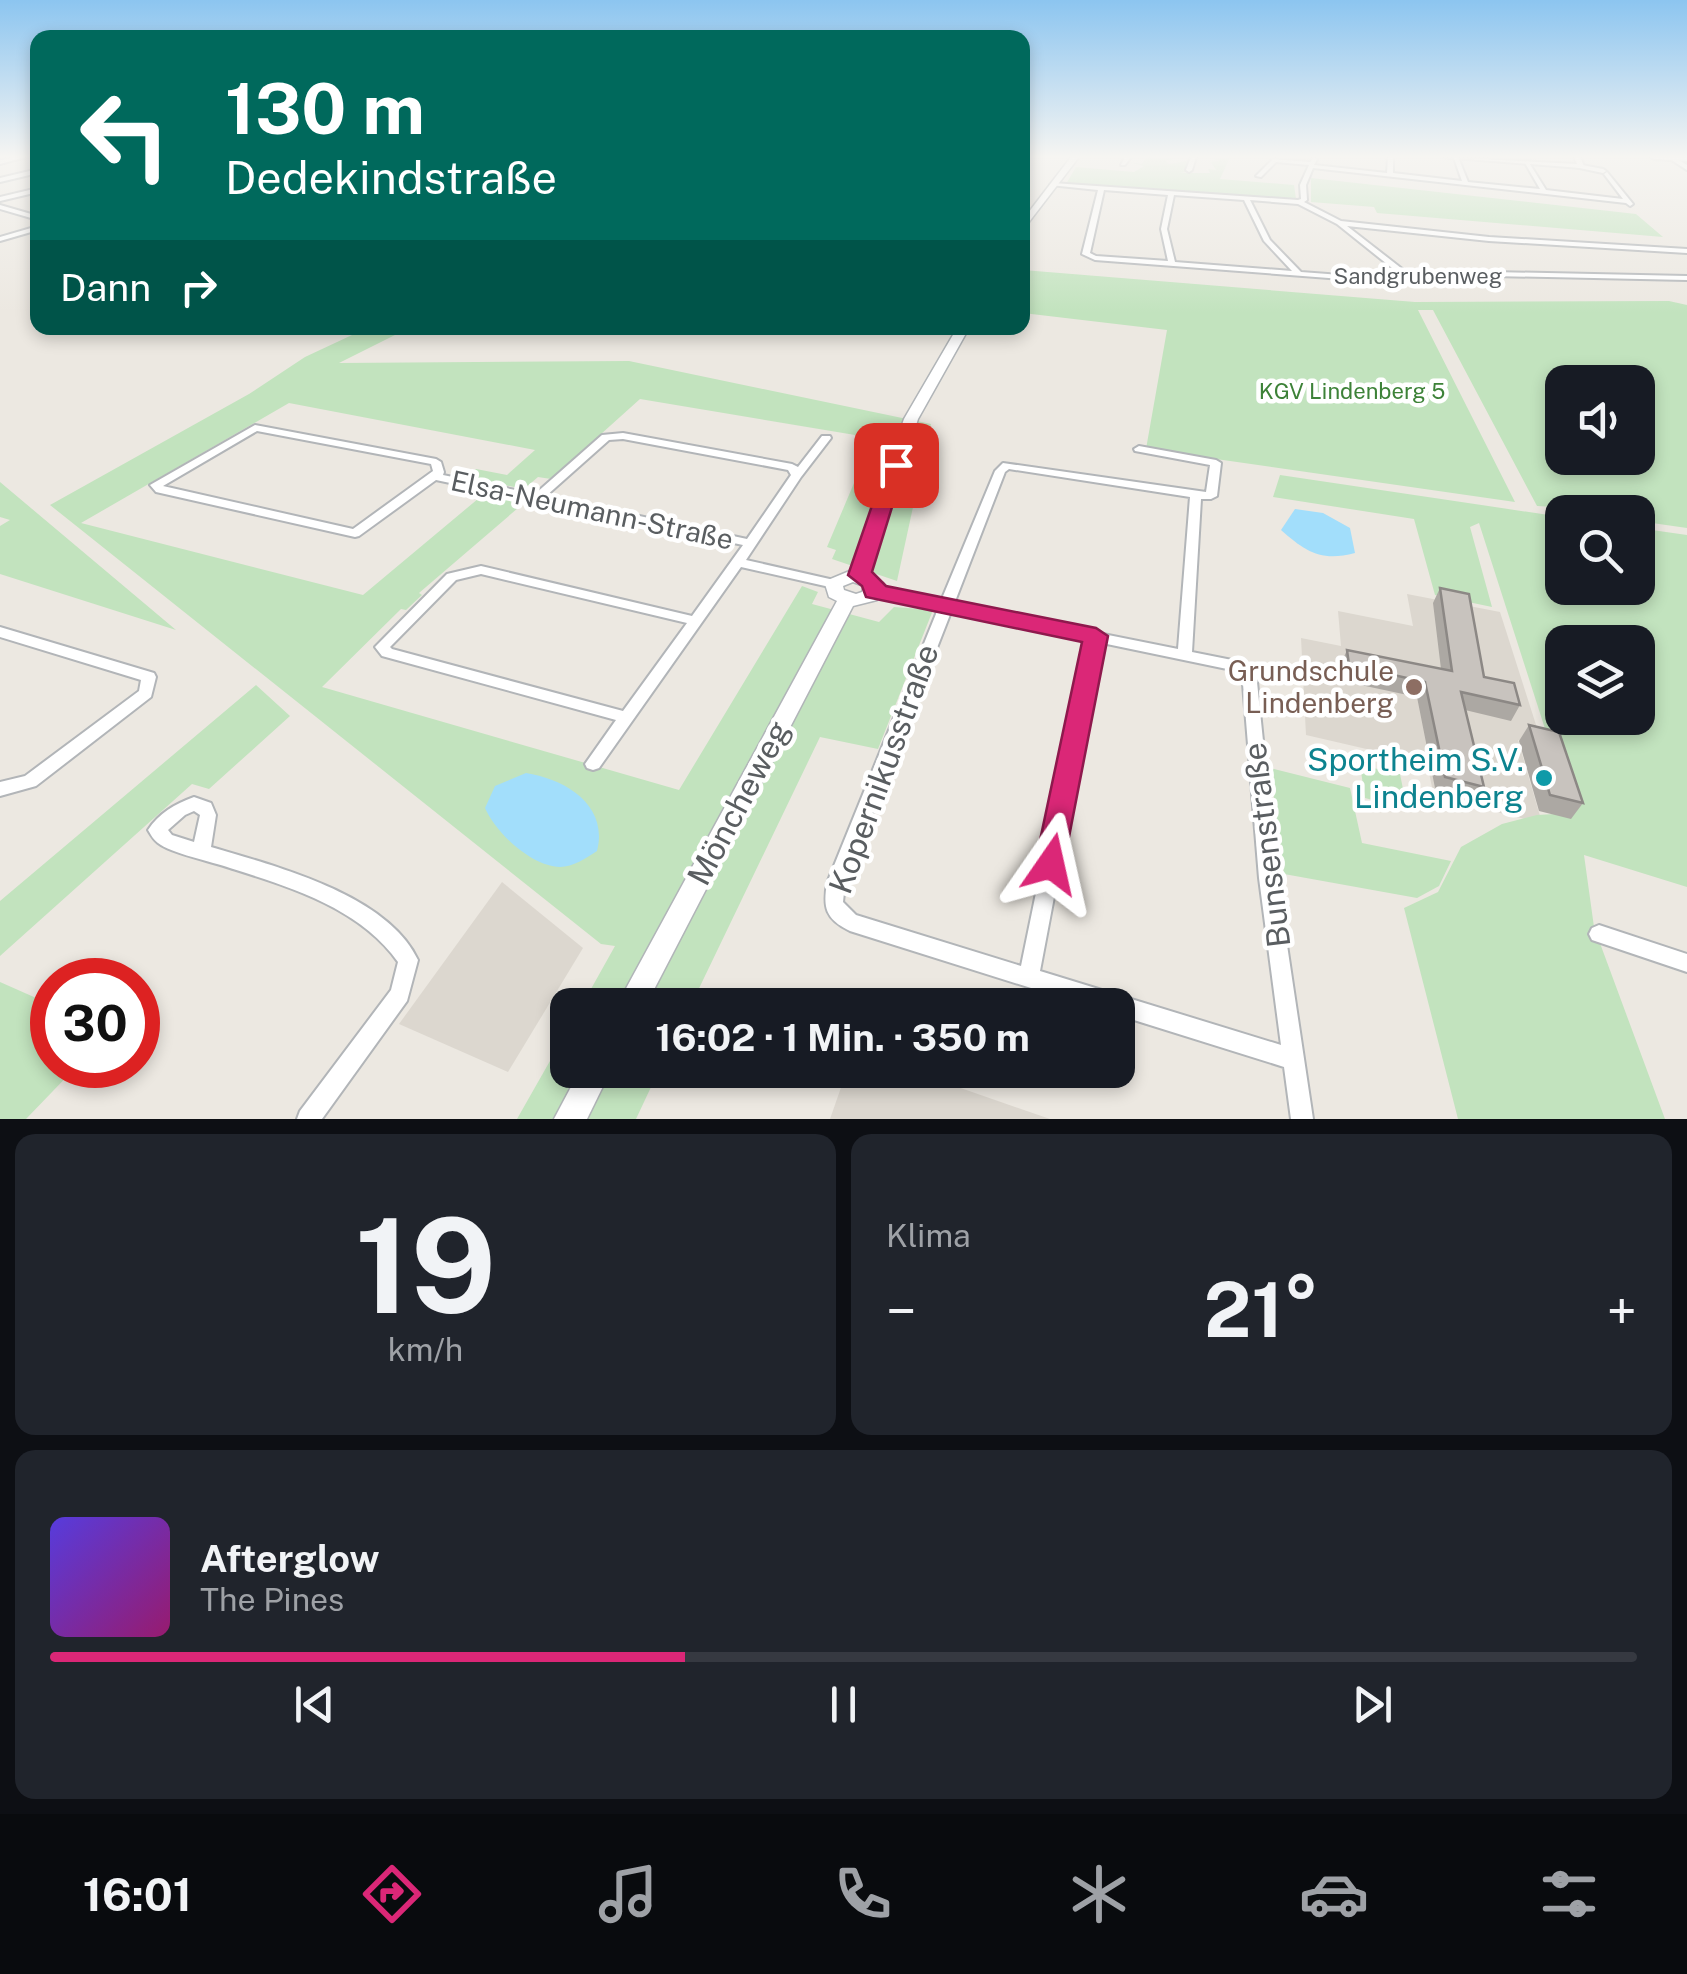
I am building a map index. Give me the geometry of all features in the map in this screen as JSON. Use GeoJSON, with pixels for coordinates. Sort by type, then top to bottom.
{"type":"FeatureCollection","features":[{"type":"Feature","properties":{"kind":"main road"},"geometry":{"type":"LineString","coordinates":[[860,575],[911,418],[959,335]]}},
{"type":"Feature","properties":{"kind":"main road"},"geometry":{"type":"LineString","coordinates":[[860,575],[874,583],[874,592],[864,600],[841,592],[844,576],[860,575]]}},
{"type":"Feature","properties":{"kind":"main road","name":"Möncheweg"},"geometry":{"type":"LineString","coordinates":[[640,988],[841,592]]}},
{"type":"Feature","properties":{"kind":"main road"},"geometry":{"type":"LineString","coordinates":[[570,1119],[586,1088]]}},
{"type":"Feature","properties":{"kind":"street","name":"Sandgrubenweg"},"geometry":{"type":"LineString","coordinates":[[1096,209],[1086,254],[1172,266],[1411,279],[1448,273],[1687,278]]}},
{"type":"Feature","properties":{"kind":"street"},"geometry":{"type":"LineString","coordinates":[[1168,209],[1164,229],[1172,266]]}},
{"type":"Feature","properties":{"kind":"street"},"geometry":{"type":"LineString","coordinates":[[1251,209],[1266,241],[1299,274]]}},
{"type":"Feature","properties":{"kind":"street"},"geometry":{"type":"LineString","coordinates":[[1313,209],[1339,223],[1411,279]]}},
{"type":"Feature","properties":{"kind":"street"},"geometry":{"type":"LineString","coordinates":[[1339,223],[1687,251]]}},
{"type":"Feature","properties":{"kind":"street"},"geometry":{"type":"LineString","coordinates":[[0,239],[30,230]]}},
{"type":"Feature","properties":{"kind":"street","name":"Elsa-Neumann-Straße"},"geometry":{"type":"LineString","coordinates":[[434,476],[439,472],[436,462],[268,428],[243,432],[156,485],[160,490],[356,533],[434,476],[750,543],[738,562],[841,592]]}},
{"type":"Feature","properties":{"kind":"street"},"geometry":{"type":"LineString","coordinates":[[537,498],[606,437],[623,436],[792,467],[797,475]]}},
{"type":"Feature","properties":{"kind":"street"},"geometry":{"type":"LineString","coordinates":[[750,543],[826,438]]}},
{"type":"Feature","properties":{"kind":"street"},"geometry":{"type":"LineString","coordinates":[[1139,449],[1216,463],[1211,496],[1196,495],[1185,655]]}},
{"type":"Feature","properties":{"kind":"street","name":"Kopernikusstraße"},"geometry":{"type":"LineString","coordinates":[[1061,988],[850,922],[833,906],[836,883],[1000,471],[1007,466],[1196,495]]}},
{"type":"Feature","properties":{"kind":"street"},"geometry":{"type":"LineString","coordinates":[[593,764],[738,562]]}},
{"type":"Feature","properties":{"kind":"street"},"geometry":{"type":"LineString","coordinates":[[626,717],[388,653],[382,647],[452,577],[466,570],[482,570],[696,620]]}},
{"type":"Feature","properties":{"kind":"street","name":"Bunsenstraße"},"geometry":{"type":"LineString","coordinates":[[874,592],[1232,665],[1250,682],[1268,878],[1302,1119]]}},
{"type":"Feature","properties":{"kind":"street"},"geometry":{"type":"LineString","coordinates":[[0,632],[149,677],[146,693],[30,781],[0,789]]}},
{"type":"Feature","properties":{"kind":"street"},"geometry":{"type":"LineString","coordinates":[[1028,978],[1096,636]]}},
{"type":"Feature","properties":{"kind":"street"},"geometry":{"type":"LineString","coordinates":[[201,852],[361,911],[394,938],[408,960],[400,994],[308,1119]]}},
{"type":"Feature","properties":{"kind":"street"},"geometry":{"type":"LineString","coordinates":[[1598,934],[1687,963]]}},
{"type":"Feature","properties":{"kind":"street","name":"Kopernikusstraße"},"geometry":{"type":"LineString","coordinates":[[1135,1011],[1294,1060]]}},
{"type":"Feature","properties":{"kind":"shaded area","name":"Grundschule Lindenberg"},"geometry":{"type":"Polygon","coordinates":[[[1407,594],[1500,612],[1537,728],[1537,743],[1518,740],[1542,823],[1434,797],[1427,763],[1306,735],[1301,638],[1341,646],[1338,611],[1413,626],[1407,594]]]}},
{"type":"Feature","properties":{"kind":"shaded area"},"geometry":{"type":"Polygon","coordinates":[[[502,882],[583,948],[559,988],[550,988],[550,1003],[508,1072],[399,1024],[502,882]]]}},
{"type":"Feature","properties":{"kind":"shaded area"},"geometry":{"type":"Polygon","coordinates":[[[841,1088],[961,1088],[1050,1119],[830,1119],[841,1088]]]}},
{"type":"Feature","properties":{"kind":"green space"},"geometry":{"type":"Polygon","coordinates":[[[1375,209],[1593,209],[1636,214],[1663,237],[1377,213],[1375,209]]]}},
{"type":"Feature","properties":{"kind":"green space","name":"KGV Lindenberg 5"},"geometry":{"type":"Polygon","coordinates":[[[1030,271],[1415,302],[1669,301],[1687,305],[1687,528],[1655,523],[1655,495],[1545,495],[1545,506],[1537,506],[1433,310],[1418,310],[1515,502],[1146,449],[1167,330],[1030,314],[1030,271]]]}},
{"type":"Feature","properties":{"kind":"green space"},"geometry":{"type":"Polygon","coordinates":[[[352,335],[395,335],[339,363],[629,361],[931,424],[897,581],[832,559],[836,550],[827,547],[873,438],[640,399],[551,479],[538,477],[524,489],[465,477],[476,469],[507,475],[535,450],[289,403],[81,523],[363,595],[485,493],[525,502],[419,593],[422,595],[406,610],[401,609],[322,687],[679,790],[802,586],[818,592],[812,604],[879,622],[894,607],[933,610],[878,749],[820,737],[699,988],[592,988],[615,946],[601,944],[50,505],[249,394],[305,357],[352,335]]]}},
{"type":"Feature","properties":{"kind":"green space"},"geometry":{"type":"Polygon","coordinates":[[[1280,475],[1545,514],[1545,605],[1655,605],[1655,530],[1687,535],[1687,887],[1584,855],[1594,927],[1665,1119],[1458,1119],[1404,908],[1438,892],[1461,847],[1502,824],[1537,815],[1572,813],[1547,735],[1655,735],[1655,625],[1545,625],[1545,729],[1479,523],[1470,527],[1492,607],[1435,595],[1414,519],[1273,497],[1280,475]]]}},
{"type":"Feature","properties":{"kind":"green space"},"geometry":{"type":"Polygon","coordinates":[[[0,482],[176,630],[0,574],[0,526],[10,520],[0,517],[0,482]]]}},
{"type":"Feature","properties":{"kind":"green space"},"geometry":{"type":"Polygon","coordinates":[[[256,685],[290,716],[209,789],[192,784],[0,956],[0,901],[256,685]]]}},
{"type":"Feature","properties":{"kind":"green space"},"geometry":{"type":"Polygon","coordinates":[[[1360,765],[1400,774],[1407,809],[1365,798],[1360,765]]]}},
{"type":"Feature","properties":{"kind":"green space"},"geometry":{"type":"Polygon","coordinates":[[[1270,768],[1350,788],[1362,843],[1451,861],[1439,886],[1417,898],[1284,874],[1270,768]]]}},
{"type":"Feature","properties":{"kind":"green space"},"geometry":{"type":"Polygon","coordinates":[[[0,982],[30,995],[30,1088],[56,1088],[26,1119],[0,1119],[0,982]]]}},
{"type":"Feature","properties":{"kind":"green space"},"geometry":{"type":"Polygon","coordinates":[[[550,1061],[550,1088],[651,1088],[636,1119],[517,1119],[550,1061]]]}},
{"type":"Feature","properties":{"kind":"water"},"geometry":{"type":"Polygon","coordinates":[[[1295,509],[1323,513],[1350,528],[1355,553],[1323,555],[1298,544],[1281,530],[1295,509]]]}},
{"type":"Feature","properties":{"kind":"water"},"geometry":{"type":"Polygon","coordinates":[[[526,773],[555,781],[581,797],[596,820],[597,851],[575,864],[560,867],[538,861],[506,837],[485,808],[495,786],[526,773]]]}},
{"type":"Feature","properties":{"kind":"building"},"geometry":{"type":"Polygon","coordinates":[[[1440,588],[1469,594],[1484,677],[1514,683],[1520,705],[1461,692],[1484,787],[1445,777],[1425,682],[1349,665],[1347,650],[1452,671],[1440,588]]]}},
{"type":"Feature","properties":{"kind":"building"},"geometry":{"type":"Polygon","coordinates":[[[1529,725],[1545,729],[1545,735],[1560,735],[1583,803],[1550,795],[1529,725]]]}},
{"type":"Feature","properties":{"kind":"place","name":"Grundschule Lindenberg"},"geometry":{"type":"Point","coordinates":[1414,687]}},
{"type":"Feature","properties":{"kind":"place","name":"Sportheim S.V. Lindenberg"},"geometry":{"type":"Point","coordinates":[1544,778]}},
{"type":"Feature","properties":{"kind":"route"},"geometry":{"type":"LineString","coordinates":[[896,465],[860,575],[874,583],[874,592],[1096,636],[1051,864]]}}]}
